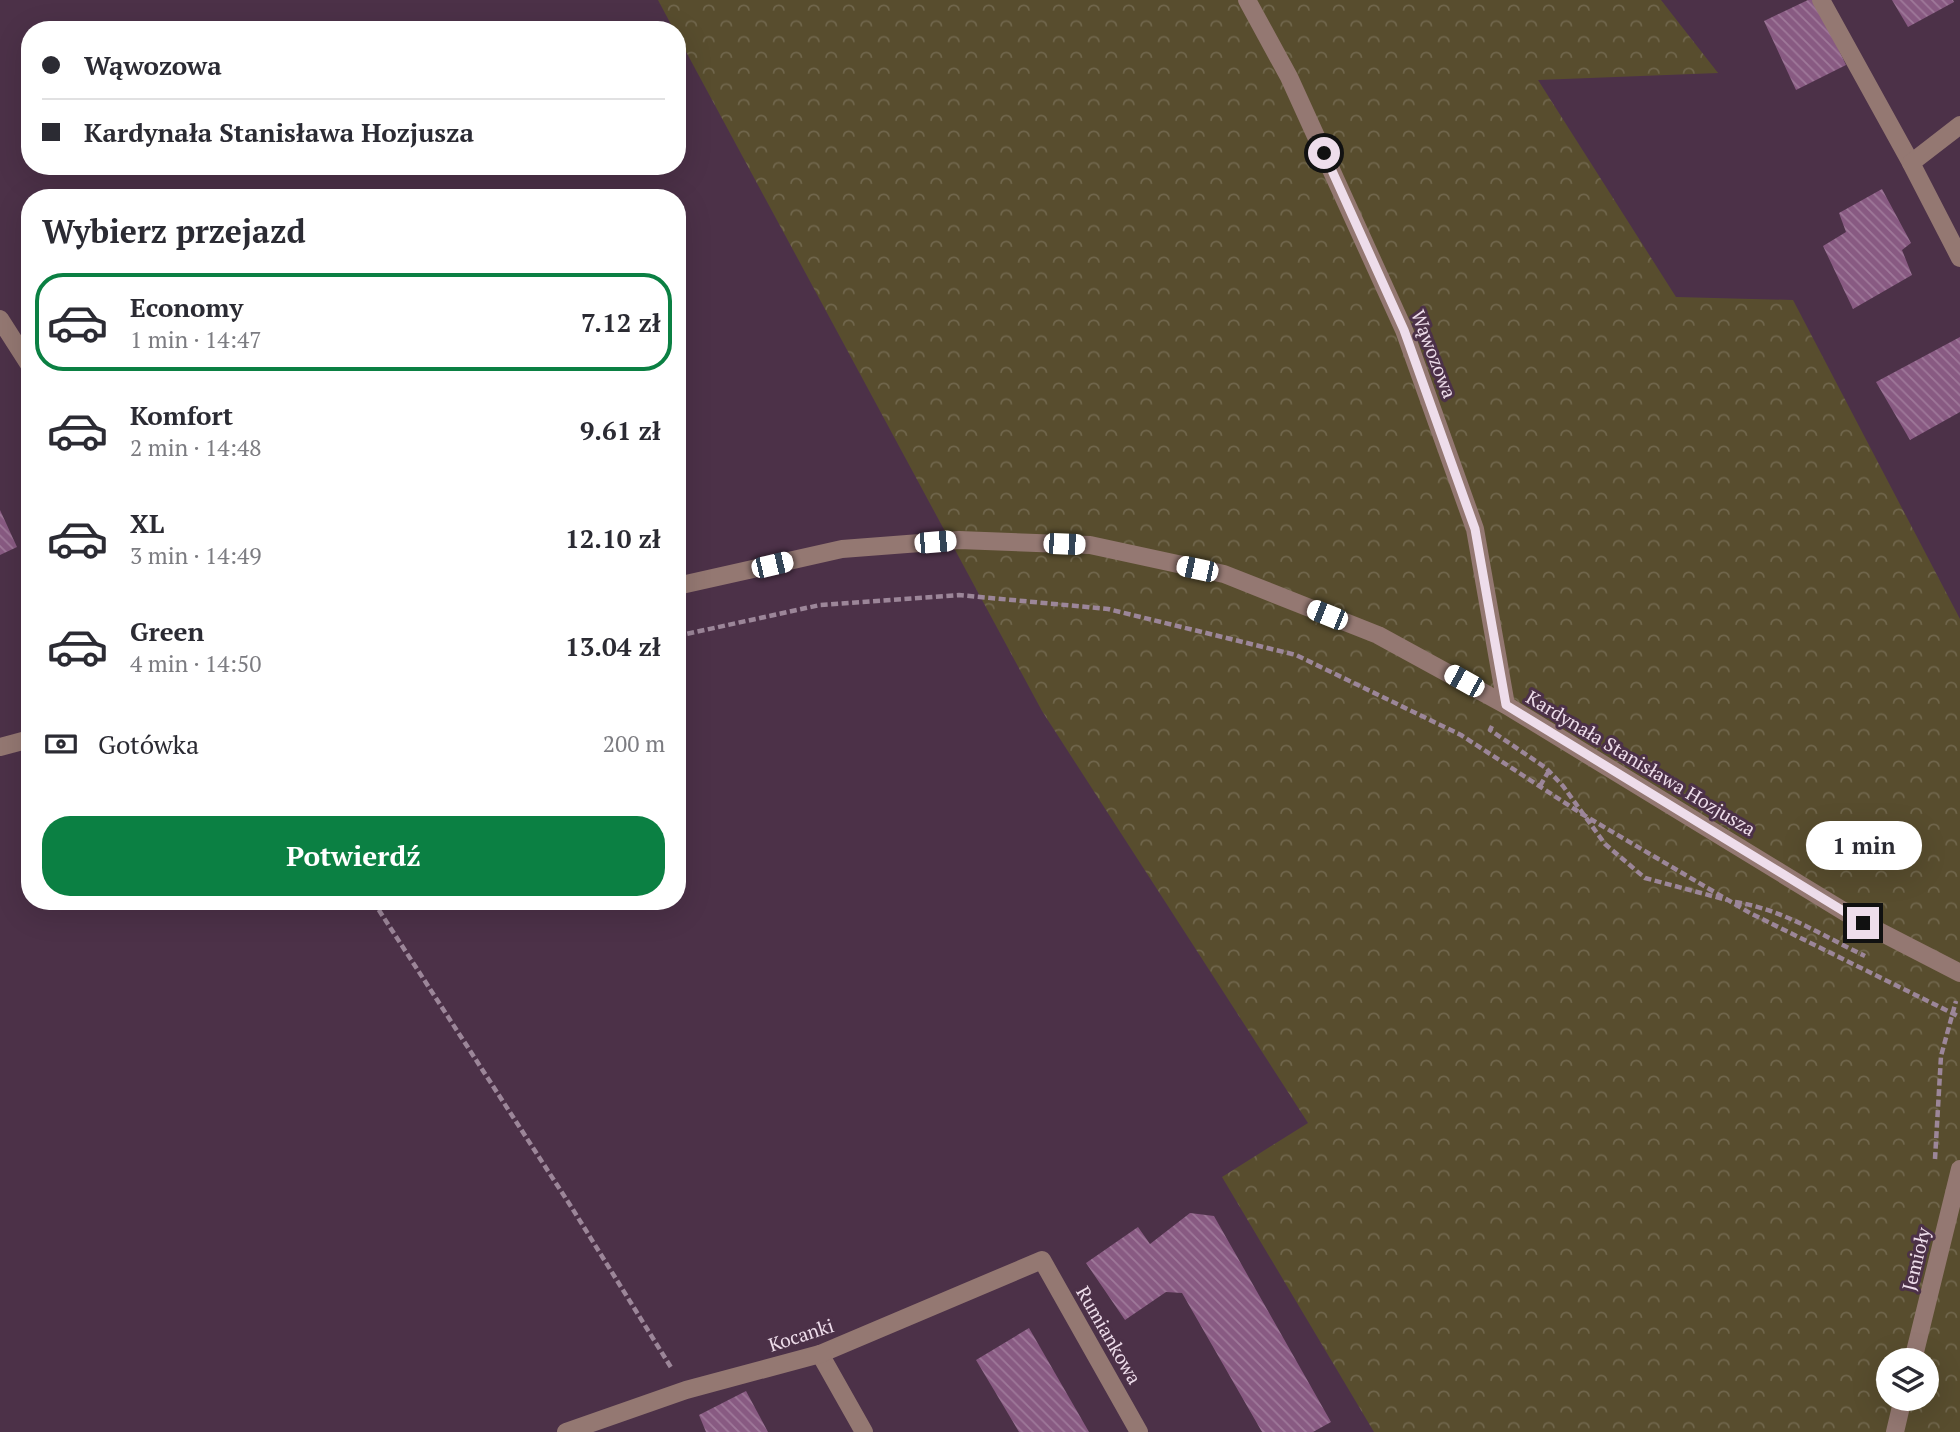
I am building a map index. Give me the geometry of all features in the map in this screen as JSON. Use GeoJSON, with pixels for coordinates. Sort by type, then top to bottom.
{"type":"FeatureCollection","features":[{"type":"Feature","properties":{"kind":"street","name":"Wąwozowa"},"geometry":{"type":"LineString","coordinates":[[1247,0],[1289,77],[1404,330],[1475,529],[1506,705]]}},
{"type":"Feature","properties":{"kind":"street"},"geometry":{"type":"LineString","coordinates":[[1822,0],[1960,258]]}},
{"type":"Feature","properties":{"kind":"street"},"geometry":{"type":"LineString","coordinates":[[1911,163],[1960,125]]}},
{"type":"Feature","properties":{"kind":"street"},"geometry":{"type":"LineString","coordinates":[[0,319],[21,352]]}},
{"type":"Feature","properties":{"kind":"street","name":"Kardynała Stanisława Hozjusza"},"geometry":{"type":"LineString","coordinates":[[686,584],[842,549],[959,540],[1090,545],[1224,574],[1378,635],[1506,705],[1863,923],[1960,973]]}},
{"type":"Feature","properties":{"kind":"street"},"geometry":{"type":"LineString","coordinates":[[0,747],[21,741]]}},
{"type":"Feature","properties":{"kind":"street","name":"Jemioły"},"geometry":{"type":"LineString","coordinates":[[1916,1348],[1960,1169]]}},
{"type":"Feature","properties":{"kind":"street","name":"Kocanki"},"geometry":{"type":"LineString","coordinates":[[566,1432],[686,1390],[820,1354],[1042,1260]]}},
{"type":"Feature","properties":{"kind":"street","name":"Rumiankowa"},"geometry":{"type":"LineString","coordinates":[[1042,1260],[1139,1432]]}},
{"type":"Feature","properties":{"kind":"street"},"geometry":{"type":"LineString","coordinates":[[820,1354],[864,1432]]}},
{"type":"Feature","properties":{"kind":"street"},"geometry":{"type":"LineString","coordinates":[[1895,1432],[1900,1411]]}},
{"type":"Feature","properties":{"kind":"path"},"geometry":{"type":"LineString","coordinates":[[686,634],[820,605],[958,595],[1108,609],[1296,654],[1461,735],[1582,814],[1750,914],[1960,1017]]}},
{"type":"Feature","properties":{"kind":"path"},"geometry":{"type":"LineString","coordinates":[[1506,705],[1490,730],[1546,768],[1563,786],[1605,844],[1645,878],[1731,902],[1757,905],[1871,959]]}},
{"type":"Feature","properties":{"kind":"path"},"geometry":{"type":"LineString","coordinates":[[379,910],[686,1390]]}},
{"type":"Feature","properties":{"kind":"path"},"geometry":{"type":"LineString","coordinates":[[1934,1169],[1941,1056],[1952,1013],[1958,1002],[1944,995]]}},
{"type":"Feature","properties":{"kind":"green space"},"geometry":{"type":"Polygon","coordinates":[[[658,0],[1661,0],[1718,73],[1538,80],[1676,297],[1793,300],[1960,619],[1960,1432],[1374,1432],[1222,1177],[1308,1123],[1042,711],[686,52],[686,21],[669,21],[658,0]]]}},
{"type":"Feature","properties":{"kind":"building"},"geometry":{"type":"Polygon","coordinates":[[[1808,0],[1815,0],[1846,65],[1796,90],[1764,21],[1808,0]]]}},
{"type":"Feature","properties":{"kind":"building"},"geometry":{"type":"Polygon","coordinates":[[[1892,0],[1953,0],[1954,2],[1908,27],[1892,0]]]}},
{"type":"Feature","properties":{"kind":"building"},"geometry":{"type":"Polygon","coordinates":[[[1882,189],[1911,243],[1902,250],[1912,275],[1853,309],[1823,246],[1846,232],[1839,213],[1882,189]]]}},
{"type":"Feature","properties":{"kind":"building"},"geometry":{"type":"Polygon","coordinates":[[[1960,337],[1960,412],[1910,440],[1876,382],[1960,337]]]}},
{"type":"Feature","properties":{"kind":"building"},"geometry":{"type":"Polygon","coordinates":[[[0,510],[17,547],[0,555],[0,510]]]}},
{"type":"Feature","properties":{"kind":"building"},"geometry":{"type":"Polygon","coordinates":[[[1190,1213],[1214,1216],[1331,1422],[1313,1432],[1262,1432],[1182,1293],[1166,1292],[1125,1320],[1086,1263],[1138,1227],[1150,1244],[1190,1213]]]}},
{"type":"Feature","properties":{"kind":"building"},"geometry":{"type":"Polygon","coordinates":[[[1029,1328],[1089,1432],[1019,1432],[976,1360],[1029,1328]]]}},
{"type":"Feature","properties":{"kind":"building"},"geometry":{"type":"Polygon","coordinates":[[[746,1391],[768,1432],[706,1432],[699,1415],[746,1391]]]}},
{"type":"Feature","properties":{"kind":"route"},"geometry":{"type":"LineString","coordinates":[[1324,153],[1404,330],[1475,529],[1506,705],[1863,923]]}}]}
